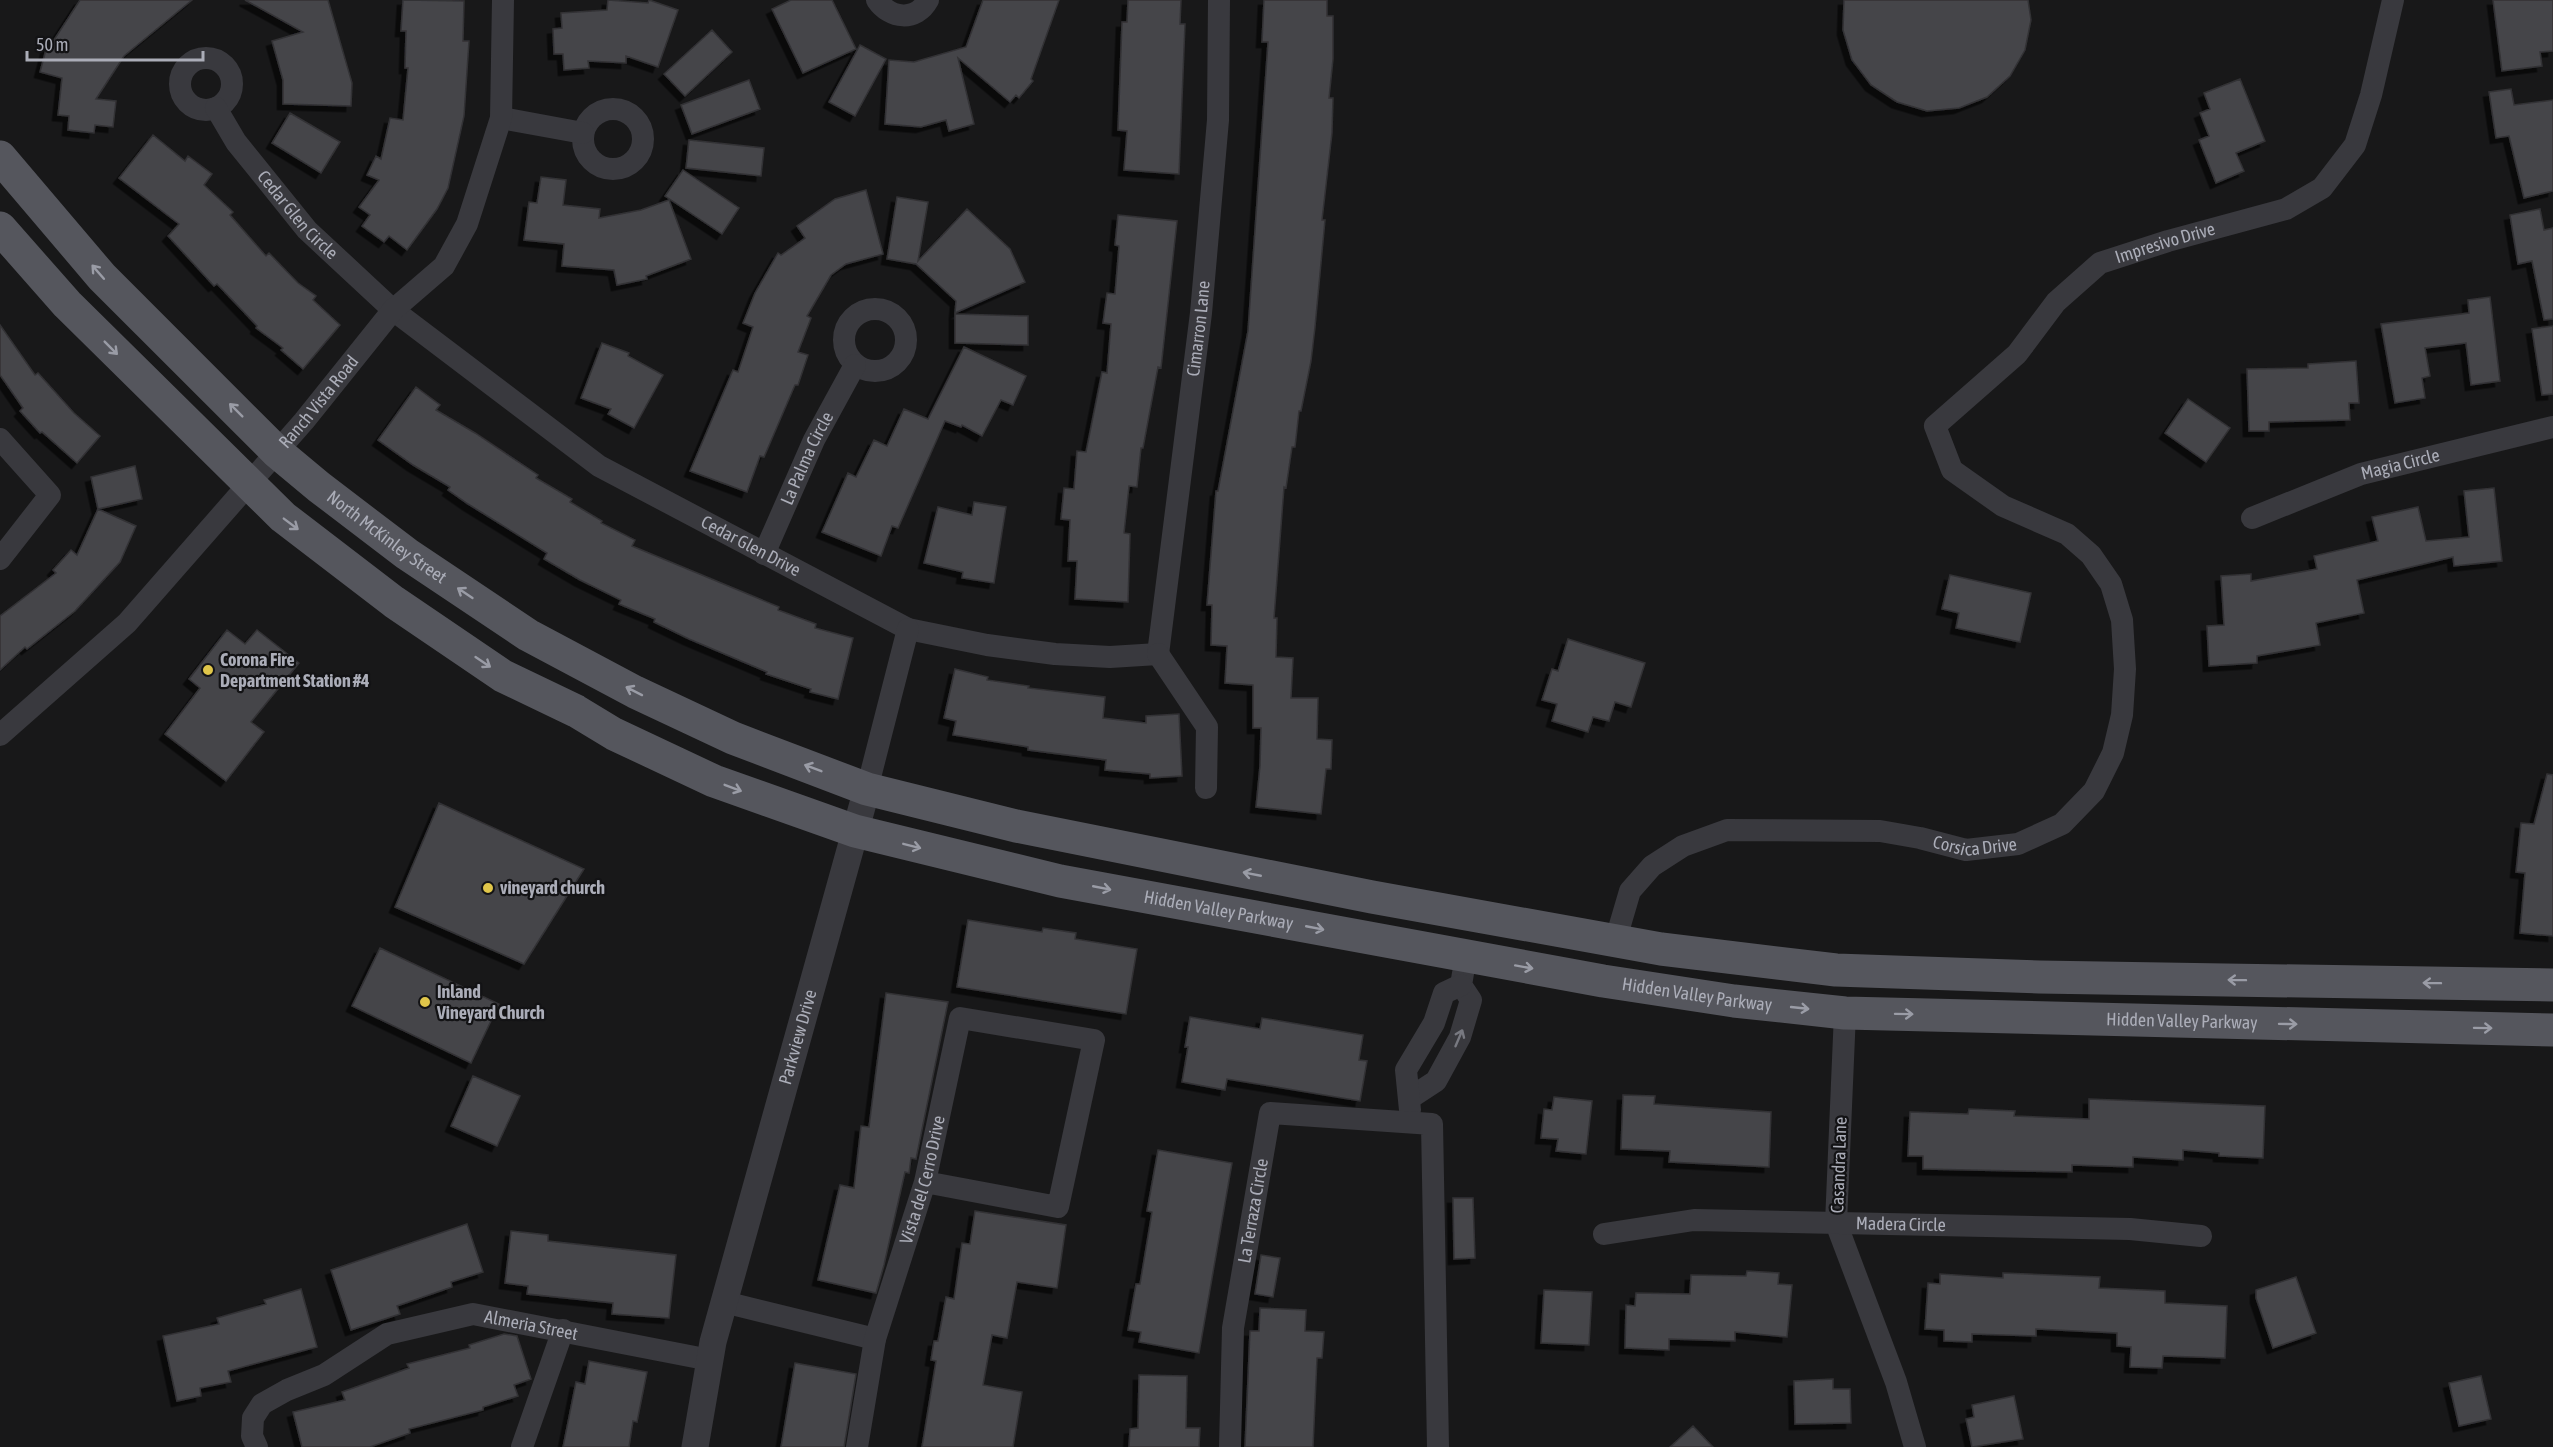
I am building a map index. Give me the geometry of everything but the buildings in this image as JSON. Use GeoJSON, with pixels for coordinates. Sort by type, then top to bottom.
{"type":"FeatureCollection","features":[{"type":"Feature","properties":{"kind":"main road","name":"North McKinley Street"},"geometry":{"type":"LineString","coordinates":[[0,157],[102,277],[277,452],[407,554],[528,635],[635,692],[733,738],[867,789]]}},
{"type":"Feature","properties":{"kind":"main road"},"geometry":{"type":"LineString","coordinates":[[0,228],[67,303],[248,484],[283,517],[394,602],[503,676],[576,711],[614,734],[714,781],[855,831]]}},
{"type":"Feature","properties":{"kind":"main road"},"geometry":{"type":"LineString","coordinates":[[867,789],[1016,826],[1372,897],[1615,942],[1836,970],[2039,977],[2553,985]]}},
{"type":"Feature","properties":{"kind":"main road","name":"Hidden Valley Parkway"},"geometry":{"type":"LineString","coordinates":[[855,831],[1060,880],[1464,971],[1603,981],[1734,1001],[1845,1013],[2553,1029]]}},
{"type":"Feature","properties":{"kind":"main road"},"geometry":{"type":"LineString","coordinates":[[1372,897],[1410,921],[1453,931],[1464,938],[1468,948],[1464,971]]}},
{"type":"Feature","properties":{"kind":"main road"},"geometry":{"type":"LineString","coordinates":[[1661,949],[1695,973],[1814,988],[1834,995],[1845,1013],[1862,999],[1880,992],[2008,995],[2039,977]]}},
{"type":"Feature","properties":{"kind":"street","name":"Ranch Vista Road"},"geometry":{"type":"LineString","coordinates":[[0,735],[128,623],[277,452],[393,310],[444,266],[467,224],[501,118],[503,0]]}},
{"type":"Feature","properties":{"kind":"street"},"geometry":{"type":"LineString","coordinates":[[876,0],[882,8],[900,16],[918,12],[928,0]]}},
{"type":"Feature","properties":{"kind":"street","name":"Cimarron Lane"},"geometry":{"type":"LineString","coordinates":[[1158,654],[1201,313],[1218,120],[1219,0]]}},
{"type":"Feature","properties":{"kind":"street","name":"Impresivo Drive"},"geometry":{"type":"LineString","coordinates":[[2067,534],[2003,506],[1952,470],[1935,426],[2017,354],[2056,302],[2100,263],[2168,241],[2286,209],[2322,188],[2355,145],[2371,95],[2393,0]]}},
{"type":"Feature","properties":{"kind":"street","name":"Cedar Glen Circle"},"geometry":{"type":"LineString","coordinates":[[216,108],[236,142],[307,230],[393,310]]}},
{"type":"Feature","properties":{"kind":"street"},"geometry":{"type":"LineString","coordinates":[[501,118],[583,133]]}},
{"type":"Feature","properties":{"kind":"street","name":"Cedar Glen Drive"},"geometry":{"type":"LineString","coordinates":[[393,310],[598,466],[909,629],[987,645],[1055,654],[1110,657],[1158,654]]}},
{"type":"Feature","properties":{"kind":"street","name":"La Palma Circle"},"geometry":{"type":"LineString","coordinates":[[764,554],[814,440],[855,365]]}},
{"type":"Feature","properties":{"kind":"street","name":"Magia Circle"},"geometry":{"type":"LineString","coordinates":[[2252,518],[2361,474],[2553,427]]}},
{"type":"Feature","properties":{"kind":"street"},"geometry":{"type":"LineString","coordinates":[[0,439],[50,495],[0,559]]}},
{"type":"Feature","properties":{"kind":"street","name":"Corsica Drive"},"geometry":{"type":"LineString","coordinates":[[1615,942],[1630,891],[1652,866],[1683,846],[1727,830],[1880,831],[1966,850],[2018,844],[2062,825],[2094,791],[2113,753],[2122,715],[2125,669],[2122,620],[2112,584],[2091,555],[2067,534]]}},
{"type":"Feature","properties":{"kind":"street","name":"Parkview Drive"},"geometry":{"type":"LineString","coordinates":[[695,1447],[710,1360],[724,1302],[867,789],[909,629]]}},
{"type":"Feature","properties":{"kind":"street"},"geometry":{"type":"LineString","coordinates":[[1158,654],[1207,727],[1206,788]]}},
{"type":"Feature","properties":{"kind":"street"},"geometry":{"type":"LineString","coordinates":[[1409,1122],[1410,1098],[1406,1070],[1434,1023],[1444,993],[1464,971]]}},
{"type":"Feature","properties":{"kind":"street"},"geometry":{"type":"LineString","coordinates":[[1410,1098],[1436,1081],[1460,1037],[1471,1000],[1464,971]]}},
{"type":"Feature","properties":{"kind":"street","name":"Casandra Lane"},"geometry":{"type":"LineString","coordinates":[[1845,1013],[1836,1223],[1896,1382],[1915,1447]]}},
{"type":"Feature","properties":{"kind":"street","name":"Vista del Cerro Drive"},"geometry":{"type":"LineString","coordinates":[[857,1447],[875,1339],[925,1182],[960,1018],[1094,1040],[1058,1207],[925,1182]]}},
{"type":"Feature","properties":{"kind":"street"},"geometry":{"type":"LineString","coordinates":[[1418,1052],[1447,1063]]}},
{"type":"Feature","properties":{"kind":"street","name":"La Terraza Circle"},"geometry":{"type":"LineString","coordinates":[[1230,1447],[1233,1328],[1270,1113],[1432,1124],[1438,1447]]}},
{"type":"Feature","properties":{"kind":"street","name":"Madera Circle"},"geometry":{"type":"LineString","coordinates":[[1604,1234],[1695,1221],[2130,1229],[2201,1236]]}},
{"type":"Feature","properties":{"kind":"street"},"geometry":{"type":"LineString","coordinates":[[724,1302],[875,1339]]}},
{"type":"Feature","properties":{"kind":"street","name":"Almeria Street"},"geometry":{"type":"LineString","coordinates":[[257,1447],[252,1436],[253,1418],[262,1404],[287,1390],[324,1375],[387,1334],[421,1324],[473,1314],[710,1360]]}},
{"type":"Feature","properties":{"kind":"street"},"geometry":{"type":"LineString","coordinates":[[522,1447],[562,1330]]}},
{"type":"Feature","properties":{"kind":"place","name":"Corona Fire Department Station #4"},"geometry":{"type":"Point","coordinates":[208,670]}},
{"type":"Feature","properties":{"kind":"place","name":"vineyard church"},"geometry":{"type":"Point","coordinates":[488,888]}},
{"type":"Feature","properties":{"kind":"place","name":"Inland Vineyard Church"},"geometry":{"type":"Point","coordinates":[425,1002]}}]}
